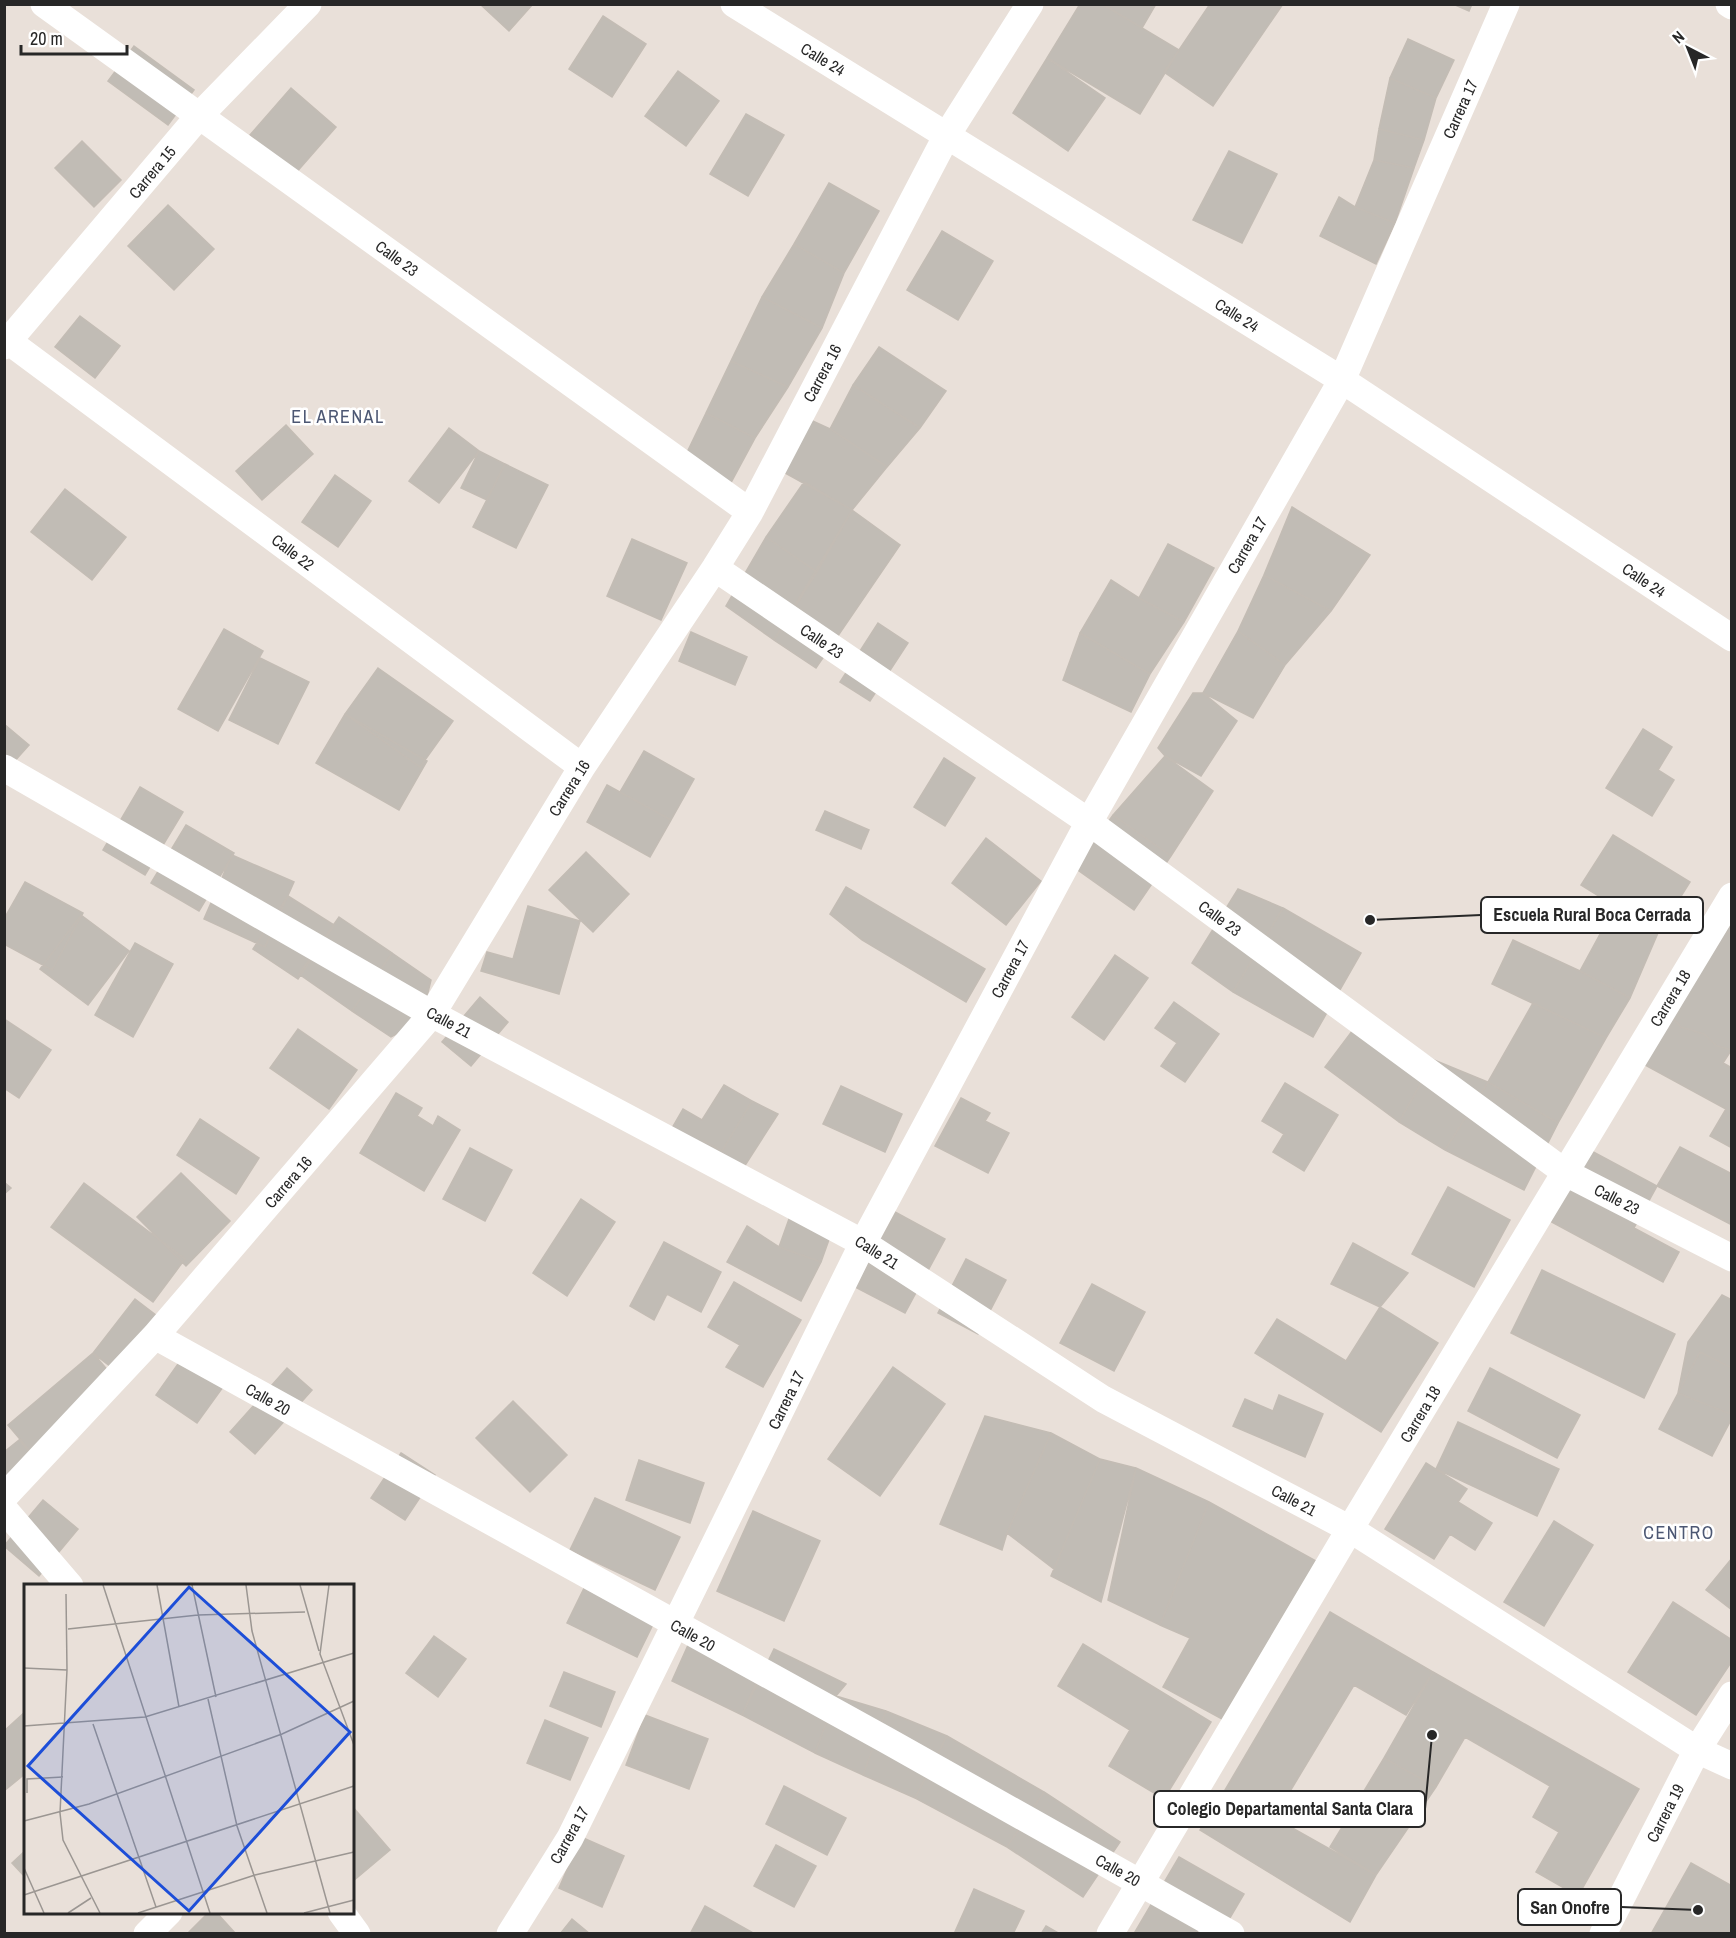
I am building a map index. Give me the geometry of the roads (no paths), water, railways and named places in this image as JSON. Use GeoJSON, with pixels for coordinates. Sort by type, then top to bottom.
{"type":"FeatureCollection","features":[{"type":"Feature","properties":{"kind":"street","name":"Calle 23"},"geometry":{"type":"LineString","coordinates":[[44,4],[750,512]]}},
{"type":"Feature","properties":{"kind":"street","name":"Carrera 15"},"geometry":{"type":"LineString","coordinates":[[6,342],[199,116],[308,4]]}},
{"type":"Feature","properties":{"kind":"street","name":"Calle 24"},"geometry":{"type":"LineString","coordinates":[[734,4],[1342,380],[1731,638]]}},
{"type":"Feature","properties":{"kind":"street","name":"Carrera 16"},"geometry":{"type":"LineString","coordinates":[[4,1497],[155,1336],[432,1014],[582,766],[750,512],[947,135],[1030,4]]}},
{"type":"Feature","properties":{"kind":"street","name":"Carrera 17"},"geometry":{"type":"LineString","coordinates":[[510,1934],[570,1838],[863,1243],[1089,822],[1342,380],[1506,4]]}},
{"type":"Feature","properties":{"kind":"street","name":"Calle 22"},"geometry":{"type":"LineString","coordinates":[[6,342],[582,766]]}},
{"type":"Feature","properties":{"kind":"street","name":"Calle 23"},"geometry":{"type":"LineString","coordinates":[[715,568],[1089,822],[1566,1173],[1731,1258]]}},
{"type":"Feature","properties":{"kind":"street","name":"Calle 21"},"geometry":{"type":"LineString","coordinates":[[4,768],[432,1014],[863,1243],[1102,1399],[1350,1529],[1697,1750],[1731,1766]]}},
{"type":"Feature","properties":{"kind":"street","name":"Carrera 18"},"geometry":{"type":"LineString","coordinates":[[1110,1934],[1350,1529],[1731,896]]}},
{"type":"Feature","properties":{"kind":"street","name":"Calle 20"},"geometry":{"type":"LineString","coordinates":[[155,1336],[888,1741],[1231,1934]]}},
{"type":"Feature","properties":{"kind":"street"},"geometry":{"type":"LineString","coordinates":[[4,1509],[68,1584]]}},
{"type":"Feature","properties":{"kind":"street","name":"Carrera 19"},"geometry":{"type":"LineString","coordinates":[[1603,1934],[1697,1750],[1731,1695]]}},
{"type":"Feature","properties":{"kind":"street"},"geometry":{"type":"LineString","coordinates":[[147,1934],[167,1914]]}},
{"type":"Feature","properties":{"kind":"street"},"geometry":{"type":"LineString","coordinates":[[342,1914],[357,1934]]}},
{"type":"Feature","properties":{"kind":"place","name":"Escuela Rural Boca Cerrada"},"geometry":{"type":"Point","coordinates":[1370,920]}},
{"type":"Feature","properties":{"kind":"place","name":"Colegio Departamental Santa Clara"},"geometry":{"type":"Point","coordinates":[1432,1735]}},
{"type":"Feature","properties":{"kind":"place","name":"San Onofre"},"geometry":{"type":"Point","coordinates":[1698,1910]}},
{"type":"Feature","properties":{"kind":"district","name":"EL ARENAL"},"geometry":{"type":"Point","coordinates":[338,417]}},
{"type":"Feature","properties":{"kind":"district","name":"CENTRO"},"geometry":{"type":"Point","coordinates":[1679,1533]}}]}
